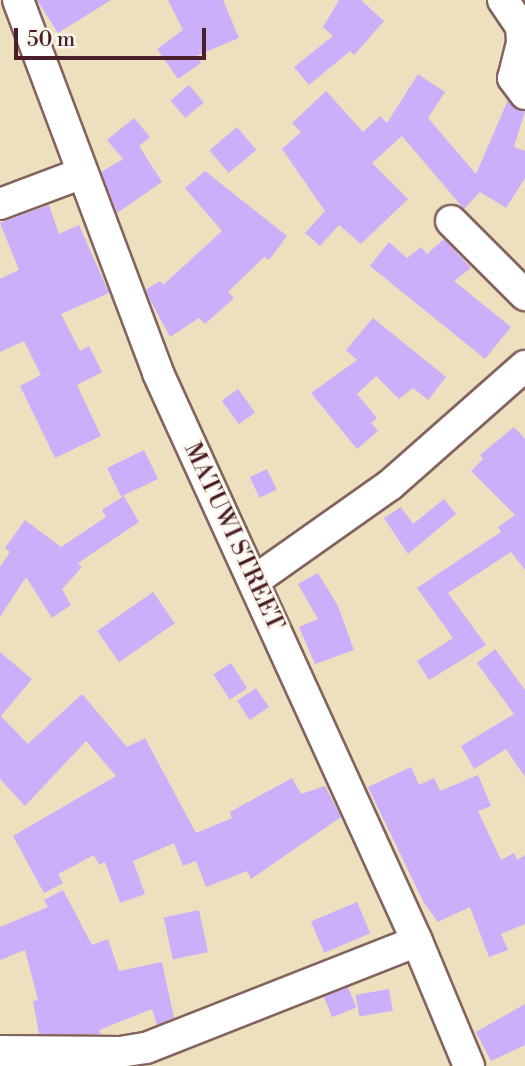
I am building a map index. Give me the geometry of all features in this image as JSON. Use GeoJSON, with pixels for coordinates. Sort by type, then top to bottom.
{"type":"FeatureCollection","features":[{"type":"Feature","properties":{"kind":"street","name":"MATUWI STREET"},"geometry":{"type":"LineString","coordinates":[[18,0],[80,174],[158,373],[417,941],[469,1066]]}},
{"type":"Feature","properties":{"kind":"street"},"geometry":{"type":"LineString","coordinates":[[503,0],[521,27],[522,43],[513,78],[525,93]]}},
{"type":"Feature","properties":{"kind":"street"},"geometry":{"type":"LineString","coordinates":[[0,204],[80,174]]}},
{"type":"Feature","properties":{"kind":"street"},"geometry":{"type":"LineString","coordinates":[[452,221],[525,295]]}},
{"type":"Feature","properties":{"kind":"street"},"geometry":{"type":"LineString","coordinates":[[254,581],[390,485],[525,366]]}},
{"type":"Feature","properties":{"kind":"street"},"geometry":{"type":"LineString","coordinates":[[0,1051],[120,1052],[146,1048],[417,941]]}},
{"type":"Feature","properties":{"kind":"building"},"geometry":{"type":"Polygon","coordinates":[[[37,0],[111,0],[58,33],[37,0]]]}},
{"type":"Feature","properties":{"kind":"building"},"geometry":{"type":"Polygon","coordinates":[[[168,0],[223,0],[239,38],[196,56],[201,63],[178,79],[157,49],[183,30],[168,0]]]}},
{"type":"Feature","properties":{"kind":"building"},"geometry":{"type":"Polygon","coordinates":[[[339,0],[361,0],[384,21],[354,55],[350,51],[309,85],[294,67],[333,36],[323,27],[339,0]]]}},
{"type":"Feature","properties":{"kind":"building"},"geometry":{"type":"Polygon","coordinates":[[[418,74],[445,92],[428,118],[476,174],[508,100],[525,111],[514,147],[525,151],[525,178],[506,208],[480,192],[464,209],[402,136],[372,163],[408,199],[361,244],[339,225],[320,246],[305,233],[325,211],[282,149],[301,132],[292,123],[326,91],[363,132],[380,116],[387,123],[418,74]]]}},
{"type":"Feature","properties":{"kind":"building"},"geometry":{"type":"Polygon","coordinates":[[[189,85],[204,103],[185,118],[171,100],[189,85]]]}},
{"type":"Feature","properties":{"kind":"building"},"geometry":{"type":"Polygon","coordinates":[[[134,118],[150,137],[139,146],[162,182],[117,213],[101,172],[123,159],[107,140],[134,118]]]}},
{"type":"Feature","properties":{"kind":"building"},"geometry":{"type":"Polygon","coordinates":[[[237,127],[256,150],[229,173],[209,150],[237,127]]]}},
{"type":"Feature","properties":{"kind":"building"},"geometry":{"type":"Polygon","coordinates":[[[205,171],[287,236],[269,260],[264,257],[228,292],[234,298],[205,324],[199,318],[170,337],[145,290],[160,281],[163,285],[222,231],[185,188],[205,171]]]}},
{"type":"Feature","properties":{"kind":"building"},"geometry":{"type":"Polygon","coordinates":[[[49,205],[59,234],[79,225],[109,293],[61,314],[80,351],[89,346],[102,372],[77,385],[101,436],[55,458],[20,386],[41,375],[24,341],[0,352],[0,279],[19,270],[0,223],[49,205]]]}},
{"type":"Feature","properties":{"kind":"building"},"geometry":{"type":"Polygon","coordinates":[[[444,239],[471,268],[454,281],[511,327],[485,359],[370,266],[389,242],[407,258],[421,247],[427,254],[444,239]]]}},
{"type":"Feature","properties":{"kind":"building"},"geometry":{"type":"Polygon","coordinates":[[[373,318],[446,377],[428,400],[413,388],[399,399],[376,376],[357,394],[377,418],[371,423],[378,431],[357,449],[311,393],[357,360],[346,350],[373,318]]]}},
{"type":"Feature","properties":{"kind":"building"},"geometry":{"type":"Polygon","coordinates":[[[238,389],[255,412],[239,424],[222,401],[238,389]]]}},
{"type":"Feature","properties":{"kind":"building"},"geometry":{"type":"Polygon","coordinates":[[[514,427],[525,439],[525,570],[511,552],[448,593],[486,645],[429,680],[417,661],[453,638],[417,588],[501,532],[498,527],[515,515],[471,471],[483,459],[480,455],[514,427]]]}},
{"type":"Feature","properties":{"kind":"building"},"geometry":{"type":"Polygon","coordinates":[[[144,450],[158,479],[121,497],[107,468],[144,450]]]}},
{"type":"Feature","properties":{"kind":"building"},"geometry":{"type":"Polygon","coordinates":[[[267,469],[277,490],[260,498],[250,477],[267,469]]]}},
{"type":"Feature","properties":{"kind":"building"},"geometry":{"type":"Polygon","coordinates":[[[124,496],[139,522],[78,563],[82,567],[62,589],[71,605],[52,618],[26,577],[0,617],[0,567],[10,552],[5,548],[25,520],[61,547],[106,517],[102,510],[124,496]]]}},
{"type":"Feature","properties":{"kind":"building"},"geometry":{"type":"Polygon","coordinates":[[[444,499],[456,514],[408,554],[384,518],[401,507],[413,524],[444,499]]]}},
{"type":"Feature","properties":{"kind":"building"},"geometry":{"type":"Polygon","coordinates":[[[318,573],[338,606],[354,650],[315,664],[299,627],[318,619],[298,584],[318,573]]]}},
{"type":"Feature","properties":{"kind":"building"},"geometry":{"type":"Polygon","coordinates":[[[153,592],[175,623],[119,662],[97,631],[153,592]]]}},
{"type":"Feature","properties":{"kind":"building"},"geometry":{"type":"Polygon","coordinates":[[[495,649],[525,690],[525,777],[506,749],[474,769],[461,746],[514,714],[477,663],[495,649]]]}},
{"type":"Feature","properties":{"kind":"building"},"geometry":{"type":"Polygon","coordinates":[[[0,652],[32,679],[1,716],[28,744],[82,694],[127,747],[145,738],[196,833],[232,818],[230,812],[292,778],[301,794],[325,786],[341,817],[251,879],[247,871],[206,887],[196,861],[183,866],[174,843],[133,861],[145,894],[120,903],[105,862],[99,865],[94,855],[58,874],[63,883],[44,893],[13,836],[116,776],[86,741],[25,806],[0,779],[0,652]]]}},
{"type":"Feature","properties":{"kind":"building"},"geometry":{"type":"Polygon","coordinates":[[[231,663],[247,688],[230,700],[213,674],[231,663]]]}},
{"type":"Feature","properties":{"kind":"building"},"geometry":{"type":"Polygon","coordinates":[[[256,688],[269,707],[250,720],[237,701],[256,688]]]}},
{"type":"Feature","properties":{"kind":"building"},"geometry":{"type":"Polygon","coordinates":[[[411,767],[419,785],[434,778],[440,791],[478,775],[491,806],[478,811],[501,860],[514,853],[517,860],[525,855],[525,924],[501,934],[508,950],[489,957],[470,907],[438,922],[424,903],[368,787],[411,767]]]}},
{"type":"Feature","properties":{"kind":"building"},"geometry":{"type":"Polygon","coordinates":[[[63,890],[92,945],[108,939],[119,971],[162,962],[174,1018],[157,1025],[152,1009],[99,1030],[100,1034],[39,1034],[33,1001],[38,1000],[25,950],[0,960],[0,927],[48,907],[44,900],[63,890]]]}},
{"type":"Feature","properties":{"kind":"building"},"geometry":{"type":"Polygon","coordinates":[[[357,902],[370,933],[324,953],[311,922],[357,902]]]}},
{"type":"Feature","properties":{"kind":"building"},"geometry":{"type":"Polygon","coordinates":[[[199,910],[208,952],[173,960],[164,917],[199,910]]]}},
{"type":"Feature","properties":{"kind":"building"},"geometry":{"type":"Polygon","coordinates":[[[348,987],[356,1007],[332,1017],[324,997],[348,987]]]}},
{"type":"Feature","properties":{"kind":"building"},"geometry":{"type":"Polygon","coordinates":[[[389,989],[393,1011],[359,1017],[356,995],[389,989]]]}},
{"type":"Feature","properties":{"kind":"building"},"geometry":{"type":"Polygon","coordinates":[[[525,1004],[525,1045],[491,1061],[476,1032],[525,1004]]]}}]}
